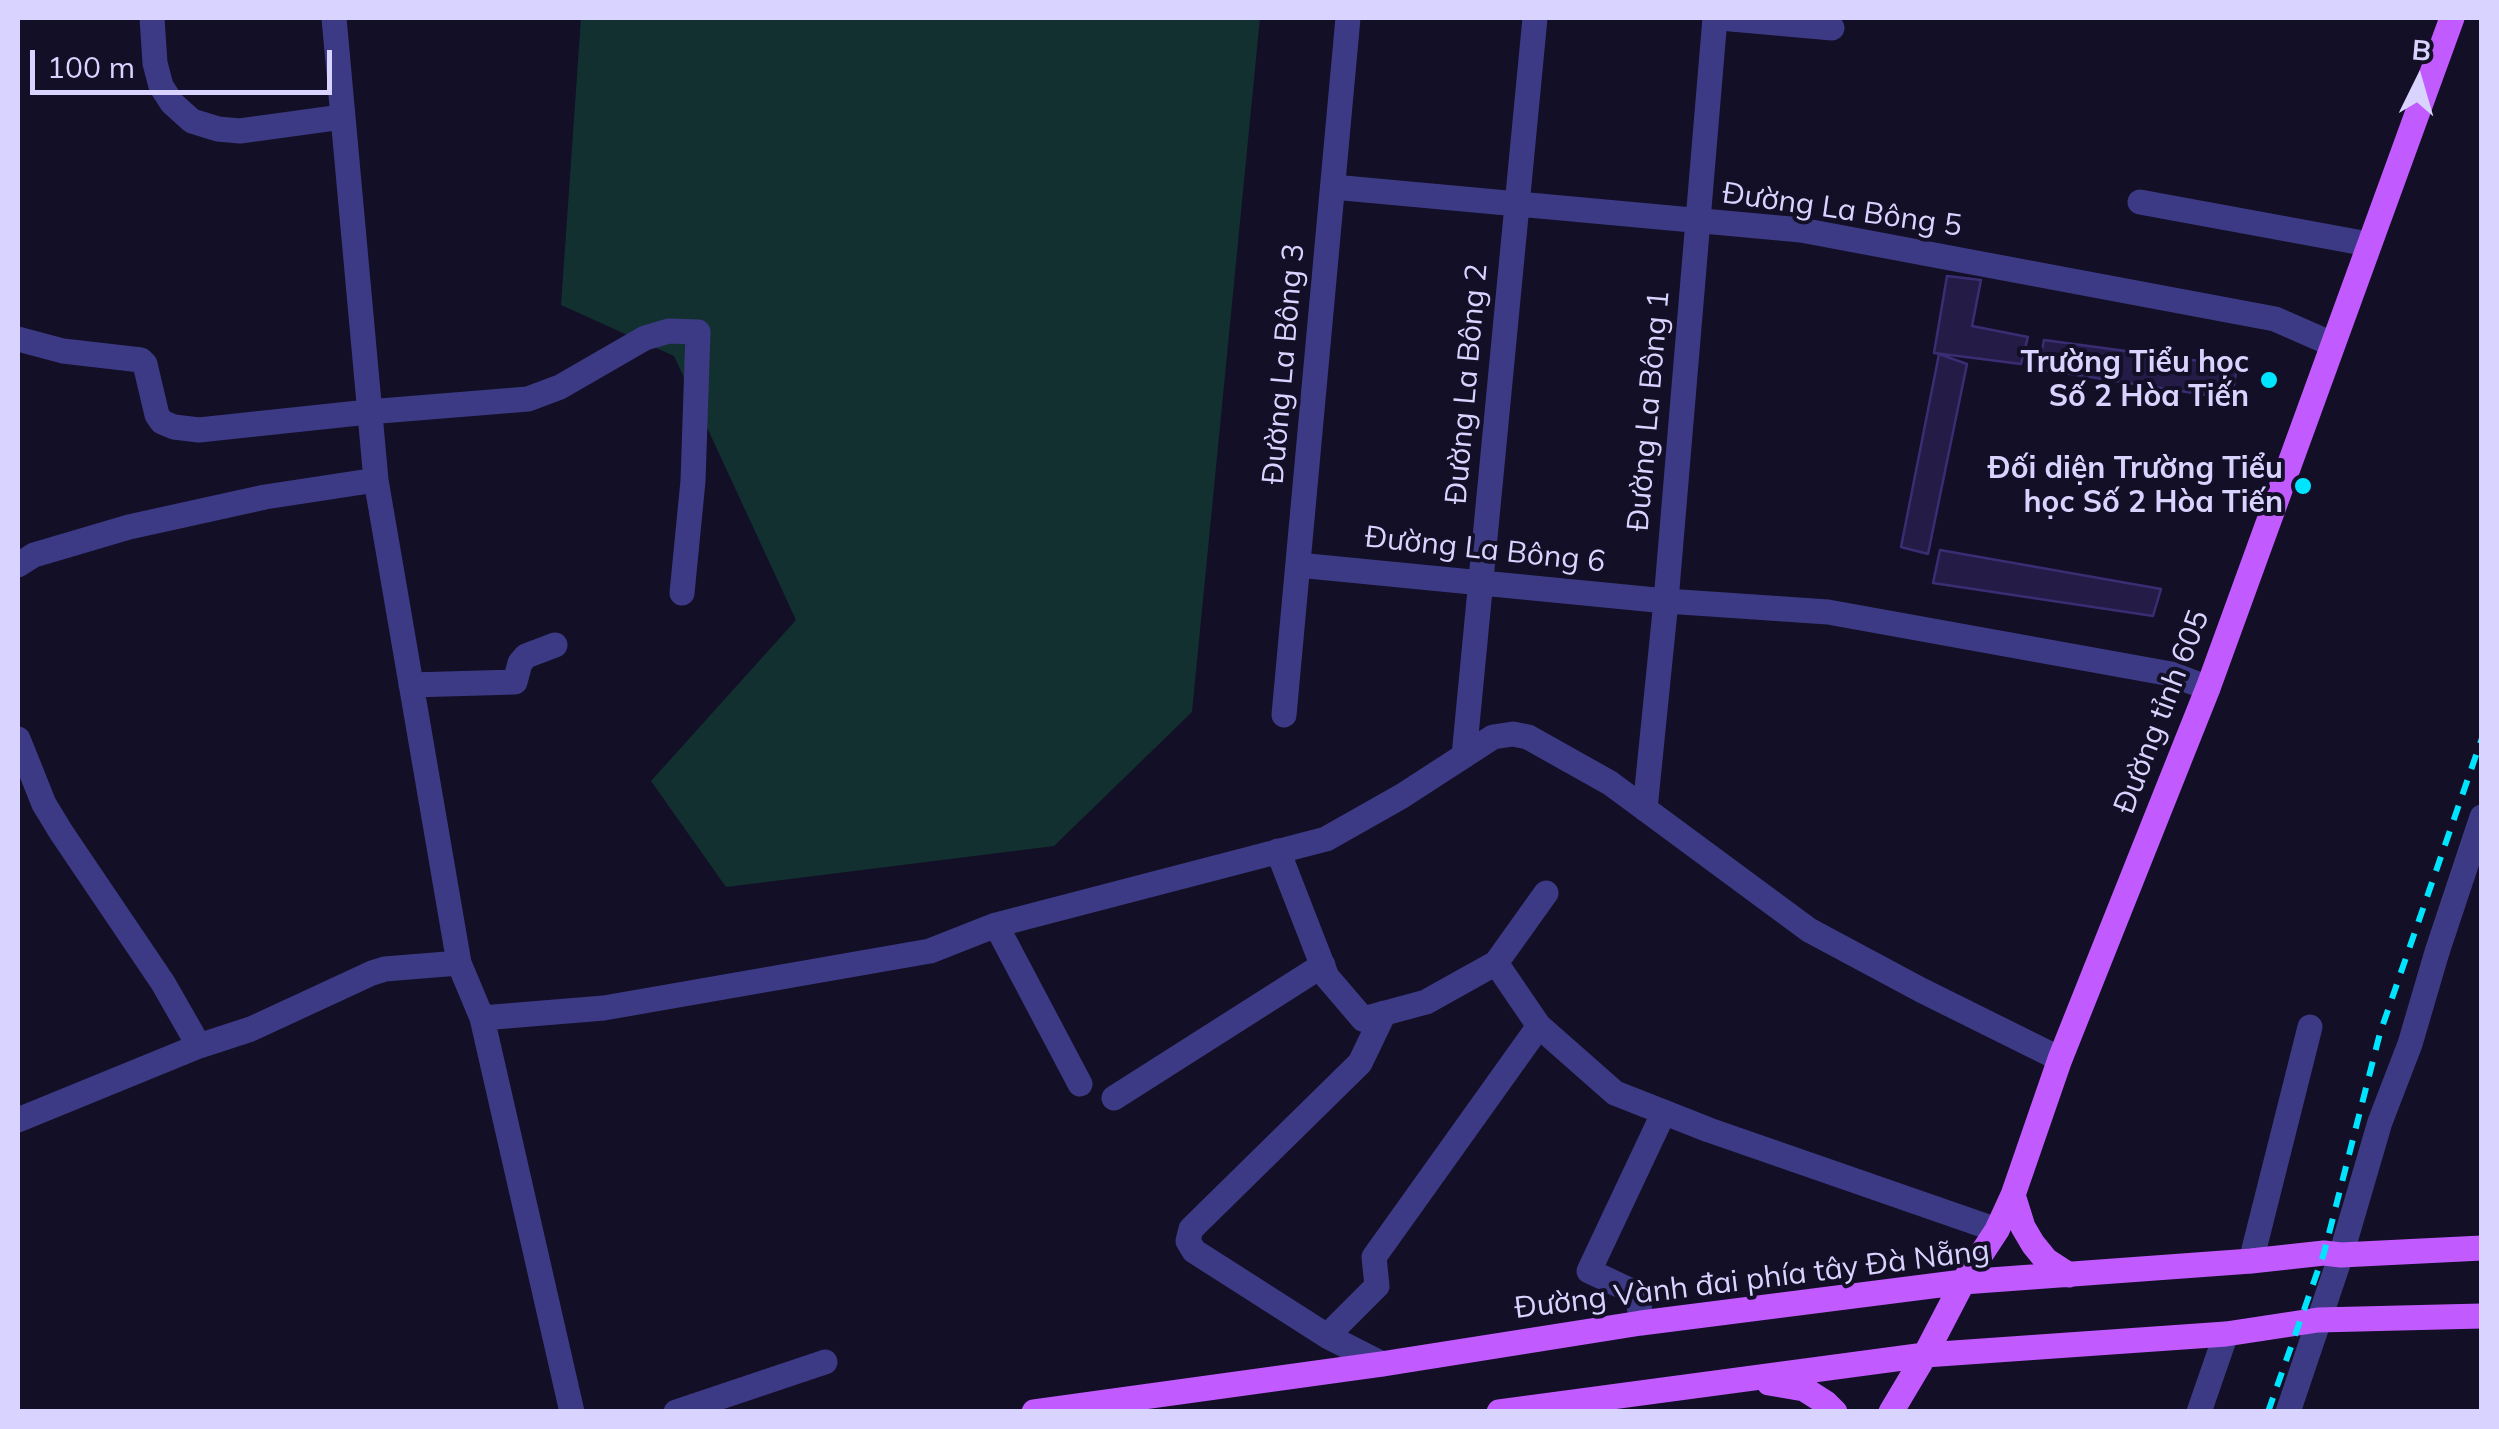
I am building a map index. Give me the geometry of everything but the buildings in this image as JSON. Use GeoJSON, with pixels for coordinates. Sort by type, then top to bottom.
{"type":"FeatureCollection","features":[{"type":"Feature","properties":{"kind":"main road","name":"Đường tỉnh 605"},"geometry":{"type":"LineString","coordinates":[[1891,1412],[1998,1230],[2013,1195],[2060,1059],[2208,688],[2452,18]]}},
{"type":"Feature","properties":{"kind":"main road"},"geometry":{"type":"LineString","coordinates":[[2013,1195],[2033,1244],[2046,1260],[2070,1275]]}},
{"type":"Feature","properties":{"kind":"main road","name":"Đường Vành đai phía tây Đà Nẵng"},"geometry":{"type":"LineString","coordinates":[[1034,1412],[1642,1323],[1964,1282],[2324,1252],[2341,1255],[2482,1248]]}},
{"type":"Feature","properties":{"kind":"main road"},"geometry":{"type":"LineString","coordinates":[[1499,1412],[1926,1355],[2226,1334],[2318,1320],[2482,1316]]}},
{"type":"Feature","properties":{"kind":"main road"},"geometry":{"type":"LineString","coordinates":[[1744,1378],[1804,1389],[1835,1412]]}},
{"type":"Feature","properties":{"kind":"street"},"geometry":{"type":"LineString","coordinates":[[152,18],[161,86],[172,103],[192,121],[240,131],[342,116]]}},
{"type":"Feature","properties":{"kind":"street"},"geometry":{"type":"LineString","coordinates":[[334,18],[376,480],[459,964],[482,1018],[572,1412]]}},
{"type":"Feature","properties":{"kind":"street","name":"Đường La Bông 3"},"geometry":{"type":"LineString","coordinates":[[1284,716],[1348,18]]}},
{"type":"Feature","properties":{"kind":"street","name":"Đường La Bông 2"},"geometry":{"type":"LineString","coordinates":[[1464,756],[1535,18]]}},
{"type":"Feature","properties":{"kind":"street"},"geometry":{"type":"LineString","coordinates":[[1717,18],[1832,28]]}},
{"type":"Feature","properties":{"kind":"street","name":"Đường La Bông 1"},"geometry":{"type":"LineString","coordinates":[[1645,809],[1717,18]]}},
{"type":"Feature","properties":{"kind":"street","name":"Đường La Bông 5"},"geometry":{"type":"LineString","coordinates":[[1333,188],[1801,230],[2275,319],[2332,344]]}},
{"type":"Feature","properties":{"kind":"street"},"geometry":{"type":"LineString","coordinates":[[2140,202],[2368,244]]}},
{"type":"Feature","properties":{"kind":"street"},"geometry":{"type":"LineString","coordinates":[[18,339],[63,351],[141,360],[146,364],[156,415],[162,422],[186,430],[528,399],[560,387],[645,338],[668,331],[698,332],[693,481],[682,593]]}},
{"type":"Feature","properties":{"kind":"street"},"geometry":{"type":"LineString","coordinates":[[18,565],[34,555],[128,527],[265,497],[376,480]]}},
{"type":"Feature","properties":{"kind":"street","name":"Đường La Bông 6"},"geometry":{"type":"LineString","coordinates":[[1298,565],[1666,601],[1828,612],[2171,674],[2208,688]]}},
{"type":"Feature","properties":{"kind":"street"},"geometry":{"type":"LineString","coordinates":[[411,684],[515,682],[520,662],[526,656],[556,645]]}},
{"type":"Feature","properties":{"kind":"street"},"geometry":{"type":"LineString","coordinates":[[482,1018],[604,1008],[930,951],[996,924],[1326,839],[1492,738],[1520,734],[1610,783],[1810,930],[2060,1059]]}},
{"type":"Feature","properties":{"kind":"street"},"geometry":{"type":"LineString","coordinates":[[18,739],[53,818],[163,983],[199,1046]]}},
{"type":"Feature","properties":{"kind":"street"},"geometry":{"type":"LineString","coordinates":[[2288,1412],[2482,817]]}},
{"type":"Feature","properties":{"kind":"street"},"geometry":{"type":"LineString","coordinates":[[1278,851],[1328,978],[1363,1019],[1426,1002],[1496,963],[1546,893]]}},
{"type":"Feature","properties":{"kind":"street"},"geometry":{"type":"LineString","coordinates":[[996,924],[1080,1084]]}},
{"type":"Feature","properties":{"kind":"street"},"geometry":{"type":"LineString","coordinates":[[1496,963],[1539,1026],[1615,1092],[1727,1136],[1998,1230]]}},
{"type":"Feature","properties":{"kind":"street"},"geometry":{"type":"LineString","coordinates":[[18,1120],[199,1046],[251,1029],[372,973],[459,964]]}},
{"type":"Feature","properties":{"kind":"street"},"geometry":{"type":"LineString","coordinates":[[1114,1098],[1323,965]]}},
{"type":"Feature","properties":{"kind":"street"},"geometry":{"type":"LineString","coordinates":[[1382,1364],[1328,1336],[1194,1251],[1189,1235],[1360,1063],[1384,1014]]}},
{"type":"Feature","properties":{"kind":"street"},"geometry":{"type":"LineString","coordinates":[[1328,1336],[1377,1286],[1374,1258],[1539,1026]]}},
{"type":"Feature","properties":{"kind":"street"},"geometry":{"type":"LineString","coordinates":[[2250,1261],[2310,1027]]}},
{"type":"Feature","properties":{"kind":"street"},"geometry":{"type":"LineString","coordinates":[[1642,1323],[1638,1294],[1589,1270],[1664,1112]]}},
{"type":"Feature","properties":{"kind":"street"},"geometry":{"type":"LineString","coordinates":[[2199,1412],[2226,1334]]}},
{"type":"Feature","properties":{"kind":"street"},"geometry":{"type":"LineString","coordinates":[[676,1412],[716,1405],[825,1362]]}},
{"type":"Feature","properties":{"kind":"green space"},"geometry":{"type":"Polygon","coordinates":[[[581,18],[1260,18],[1192,712],[1054,846],[726,887],[651,781],[796,620],[674,356],[561,305],[581,18]]]}},
{"type":"Feature","properties":{"kind":"railway"},"geometry":{"type":"LineString","coordinates":[[2268,1412],[2324,1253],[2380,1033],[2482,738]]}},
{"type":"Feature","properties":{"kind":"place","name":"Trường Tiểu học Số 2 Hòa Tiến"},"geometry":{"type":"Point","coordinates":[2269,380]}},
{"type":"Feature","properties":{"kind":"place","name":"Đối diện Trường Tiểu học Số 2 Hòa Tiến"},"geometry":{"type":"Point","coordinates":[2303,486]}}]}
